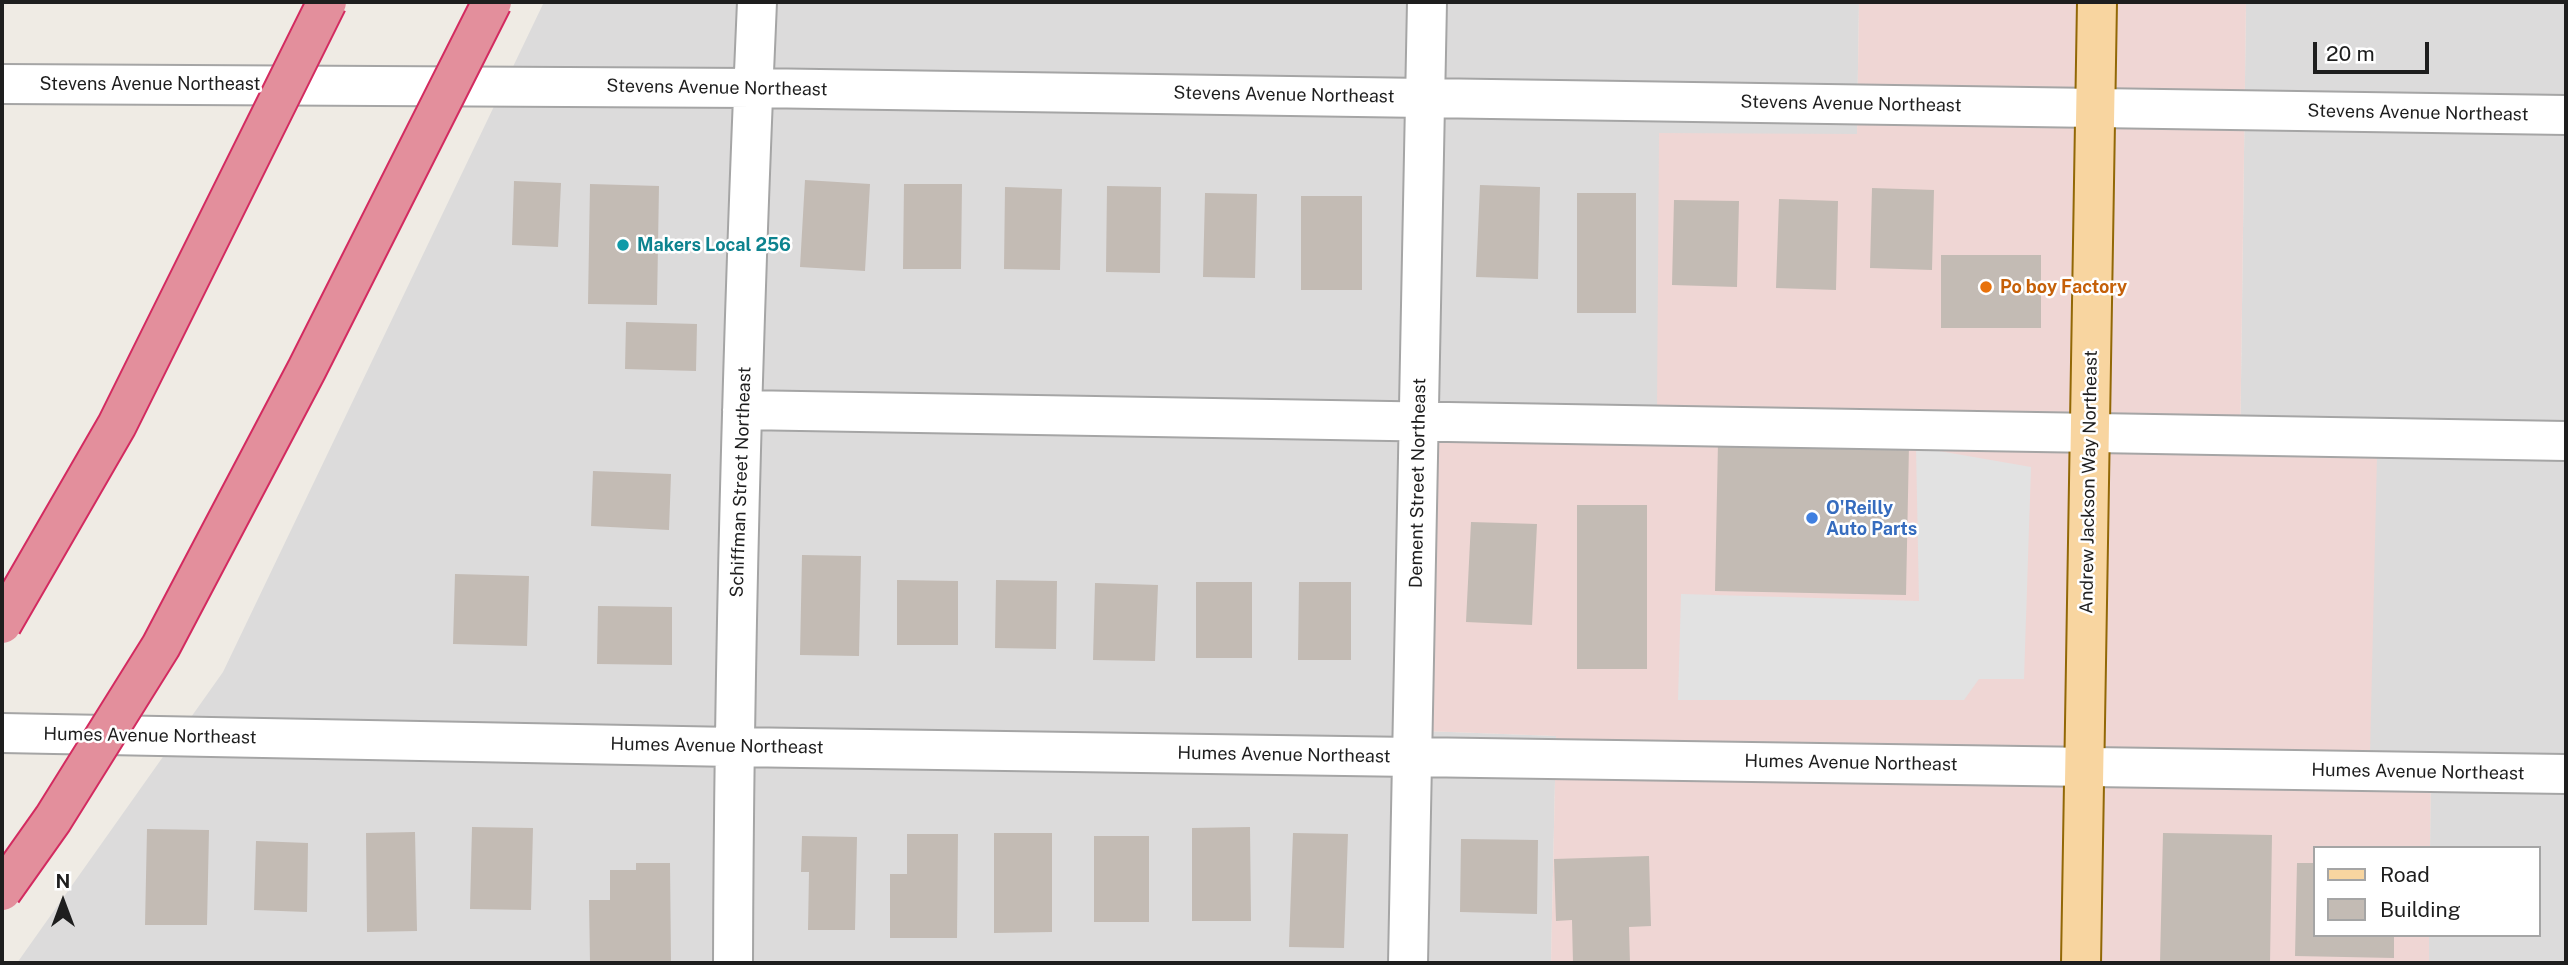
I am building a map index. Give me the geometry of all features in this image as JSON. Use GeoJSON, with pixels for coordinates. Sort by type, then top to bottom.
{"type":"FeatureCollection","features":[{"type":"Feature","properties":{"kind":"highway"},"geometry":{"type":"LineString","coordinates":[[2,624],[117,425],[327,2]]}},
{"type":"Feature","properties":{"kind":"highway"},"geometry":{"type":"LineString","coordinates":[[2,891],[53,819],[161,646],[307,369],[492,2]]}},
{"type":"Feature","properties":{"kind":"main road","name":"Andrew Jackson Way Northeast"},"geometry":{"type":"LineString","coordinates":[[2081,963],[2097,2]]}},
{"type":"Feature","properties":{"kind":"street","name":"Schiffman Street Northeast"},"geometry":{"type":"LineString","coordinates":[[733,963],[734,747],[742,410],[757,2]]}},
{"type":"Feature","properties":{"kind":"street","name":"Dement Street Northeast"},"geometry":{"type":"LineString","coordinates":[[1408,963],[1427,2]]}},
{"type":"Feature","properties":{"kind":"street","name":"Stevens Avenue Northeast"},"geometry":{"type":"LineString","coordinates":[[2,83],[753,88],[2566,115]]}},
{"type":"Feature","properties":{"kind":"street"},"geometry":{"type":"LineString","coordinates":[[742,410],[2566,441]]}},
{"type":"Feature","properties":{"kind":"street","name":"Humes Avenue Northeast"},"geometry":{"type":"LineString","coordinates":[[2,733],[734,747],[2566,774]]}},
{"type":"Feature","properties":{"kind":"shaded area"},"geometry":{"type":"Polygon","coordinates":[[[544,2],[1859,2],[1857,135],[1425,731],[1556,736],[1551,963],[17,963],[223,672],[544,2]]]}},
{"type":"Feature","properties":{"kind":"shaded area"},"geometry":{"type":"Polygon","coordinates":[[[1859,2],[2246,2],[2240,456],[2377,456],[2370,755],[2431,755],[2430,846],[2312,846],[2312,937],[2429,937],[2429,963],[1551,963],[1556,736],[1424,731],[1429,408],[1657,412],[1659,133],[1857,134],[1859,2]]]}},
{"type":"Feature","properties":{"kind":"shaded area"},"geometry":{"type":"Polygon","coordinates":[[[2246,2],[2566,2],[2566,963],[2429,963],[2429,937],[2540,937],[2540,846],[2430,846],[2431,755],[2370,755],[2240,456],[2246,2]]]}},
{"type":"Feature","properties":{"kind":"shaded area"},"geometry":{"type":"Polygon","coordinates":[[[1916,447],[2031,467],[2024,679],[1979,679],[1964,700],[1678,700],[1681,594],[1919,601],[1916,447]]]}},
{"type":"Feature","properties":{"kind":"building"},"geometry":{"type":"Polygon","coordinates":[[[805,180],[870,184],[865,271],[800,267],[805,180]]]}},
{"type":"Feature","properties":{"kind":"building"},"geometry":{"type":"Polygon","coordinates":[[[514,181],[561,183],[558,247],[512,245],[514,181]]]}},
{"type":"Feature","properties":{"kind":"building","name":"Makers Local 256"},"geometry":{"type":"Polygon","coordinates":[[[590,184],[659,186],[657,305],[588,304],[590,184]]]}},
{"type":"Feature","properties":{"kind":"building"},"geometry":{"type":"Polygon","coordinates":[[[904,184],[962,184],[961,269],[903,269],[904,184]]]}},
{"type":"Feature","properties":{"kind":"building"},"geometry":{"type":"Polygon","coordinates":[[[1480,185],[1540,187],[1538,279],[1476,277],[1480,185]]]}},
{"type":"Feature","properties":{"kind":"building"},"geometry":{"type":"Polygon","coordinates":[[[1107,186],[1161,187],[1160,273],[1106,272],[1107,186]]]}},
{"type":"Feature","properties":{"kind":"building"},"geometry":{"type":"Polygon","coordinates":[[[1005,187],[1062,189],[1060,270],[1004,269],[1005,187]]]}},
{"type":"Feature","properties":{"kind":"building"},"geometry":{"type":"Polygon","coordinates":[[[1872,188],[1934,190],[1932,270],[1870,268],[1872,188]]]}},
{"type":"Feature","properties":{"kind":"building"},"geometry":{"type":"Polygon","coordinates":[[[1205,193],[1257,194],[1255,278],[1203,277],[1205,193]]]}},
{"type":"Feature","properties":{"kind":"building"},"geometry":{"type":"Polygon","coordinates":[[[1577,193],[1636,193],[1636,313],[1577,313],[1577,193]]]}},
{"type":"Feature","properties":{"kind":"building"},"geometry":{"type":"Polygon","coordinates":[[[1301,196],[1362,196],[1362,290],[1301,290],[1301,196]]]}},
{"type":"Feature","properties":{"kind":"building"},"geometry":{"type":"Polygon","coordinates":[[[1779,199],[1838,201],[1836,290],[1776,288],[1779,199]]]}},
{"type":"Feature","properties":{"kind":"building"},"geometry":{"type":"Polygon","coordinates":[[[1674,200],[1739,201],[1737,287],[1672,285],[1674,200]]]}},
{"type":"Feature","properties":{"kind":"building"},"geometry":{"type":"Polygon","coordinates":[[[1941,255],[2041,255],[2041,328],[1941,328],[1941,255]]]}},
{"type":"Feature","properties":{"kind":"building"},"geometry":{"type":"Polygon","coordinates":[[[626,322],[697,324],[696,371],[625,369],[626,322]]]}},
{"type":"Feature","properties":{"kind":"building","name":"O'Reilly Auto Parts"},"geometry":{"type":"Polygon","coordinates":[[[1718,442],[1909,445],[1906,595],[1715,591],[1718,442]]]}},
{"type":"Feature","properties":{"kind":"building"},"geometry":{"type":"Polygon","coordinates":[[[593,471],[671,474],[669,530],[591,526],[593,471]]]}},
{"type":"Feature","properties":{"kind":"building"},"geometry":{"type":"Polygon","coordinates":[[[1577,505],[1647,505],[1647,669],[1577,669],[1577,505]]]}},
{"type":"Feature","properties":{"kind":"building"},"geometry":{"type":"Polygon","coordinates":[[[1471,522],[1537,524],[1532,625],[1466,622],[1471,522]]]}},
{"type":"Feature","properties":{"kind":"building"},"geometry":{"type":"Polygon","coordinates":[[[802,555],[861,556],[859,656],[800,655],[802,555]]]}},
{"type":"Feature","properties":{"kind":"building"},"geometry":{"type":"Polygon","coordinates":[[[455,574],[529,576],[527,646],[453,644],[455,574]]]}},
{"type":"Feature","properties":{"kind":"building"},"geometry":{"type":"Polygon","coordinates":[[[897,580],[958,581],[958,645],[897,645],[897,580]]]}},
{"type":"Feature","properties":{"kind":"building"},"geometry":{"type":"Polygon","coordinates":[[[996,580],[1057,581],[1056,649],[995,648],[996,580]]]}},
{"type":"Feature","properties":{"kind":"building"},"geometry":{"type":"Polygon","coordinates":[[[1196,582],[1252,582],[1252,658],[1196,658],[1196,582]]]}},
{"type":"Feature","properties":{"kind":"building"},"geometry":{"type":"Polygon","coordinates":[[[1299,582],[1351,582],[1351,660],[1298,660],[1299,582]]]}},
{"type":"Feature","properties":{"kind":"building"},"geometry":{"type":"Polygon","coordinates":[[[1095,583],[1158,585],[1155,661],[1093,660],[1095,583]]]}},
{"type":"Feature","properties":{"kind":"building"},"geometry":{"type":"Polygon","coordinates":[[[598,606],[672,607],[672,665],[597,664],[598,606]]]}},
{"type":"Feature","properties":{"kind":"building"},"geometry":{"type":"Polygon","coordinates":[[[472,827],[533,828],[531,910],[470,909],[472,827]]]}},
{"type":"Feature","properties":{"kind":"building"},"geometry":{"type":"Polygon","coordinates":[[[1250,827],[1251,921],[1192,921],[1192,828],[1250,827]]]}},
{"type":"Feature","properties":{"kind":"building"},"geometry":{"type":"Polygon","coordinates":[[[147,829],[209,830],[207,925],[145,925],[147,829]]]}},
{"type":"Feature","properties":{"kind":"building"},"geometry":{"type":"Polygon","coordinates":[[[415,832],[417,931],[367,932],[366,833],[415,832]]]}},
{"type":"Feature","properties":{"kind":"building"},"geometry":{"type":"Polygon","coordinates":[[[994,833],[1052,833],[1052,932],[994,933],[994,833]]]}},
{"type":"Feature","properties":{"kind":"building"},"geometry":{"type":"Polygon","coordinates":[[[1293,833],[1348,834],[1344,948],[1289,947],[1293,833]]]}},
{"type":"Feature","properties":{"kind":"building"},"geometry":{"type":"Polygon","coordinates":[[[2163,833],[2272,835],[2270,963],[2160,963],[2163,833]]]}},
{"type":"Feature","properties":{"kind":"building"},"geometry":{"type":"Polygon","coordinates":[[[907,834],[958,834],[957,938],[890,938],[890,874],[907,874],[907,834]]]}},
{"type":"Feature","properties":{"kind":"building"},"geometry":{"type":"Polygon","coordinates":[[[802,836],[857,837],[855,930],[808,930],[809,872],[801,872],[802,836]]]}},
{"type":"Feature","properties":{"kind":"building"},"geometry":{"type":"Polygon","coordinates":[[[1094,836],[1149,836],[1149,922],[1094,922],[1094,836]]]}},
{"type":"Feature","properties":{"kind":"building"},"geometry":{"type":"Polygon","coordinates":[[[1461,839],[1538,840],[1537,914],[1460,912],[1461,839]]]}},
{"type":"Feature","properties":{"kind":"building"},"geometry":{"type":"Polygon","coordinates":[[[256,841],[308,843],[307,912],[254,910],[256,841]]]}},
{"type":"Feature","properties":{"kind":"building"},"geometry":{"type":"Polygon","coordinates":[[[1649,856],[1651,926],[1629,927],[1630,963],[1573,963],[1572,920],[1556,921],[1554,859],[1649,856]]]}},
{"type":"Feature","properties":{"kind":"building"},"geometry":{"type":"Polygon","coordinates":[[[636,863],[670,863],[671,963],[590,963],[589,900],[610,900],[610,870],[636,870],[636,863]]]}},
{"type":"Feature","properties":{"kind":"building"},"geometry":{"type":"Polygon","coordinates":[[[2297,863],[2312,863],[2312,937],[2394,937],[2394,958],[2295,956],[2297,863]]]}},
{"type":"Feature","properties":{"kind":"place","name":"Makers Local 256"},"geometry":{"type":"Point","coordinates":[623,245]}},
{"type":"Feature","properties":{"kind":"place","name":"Po boy Factory"},"geometry":{"type":"Point","coordinates":[1986,287]}},
{"type":"Feature","properties":{"kind":"place","name":"O'Reilly Auto Parts"},"geometry":{"type":"Point","coordinates":[1812,518]}}]}
